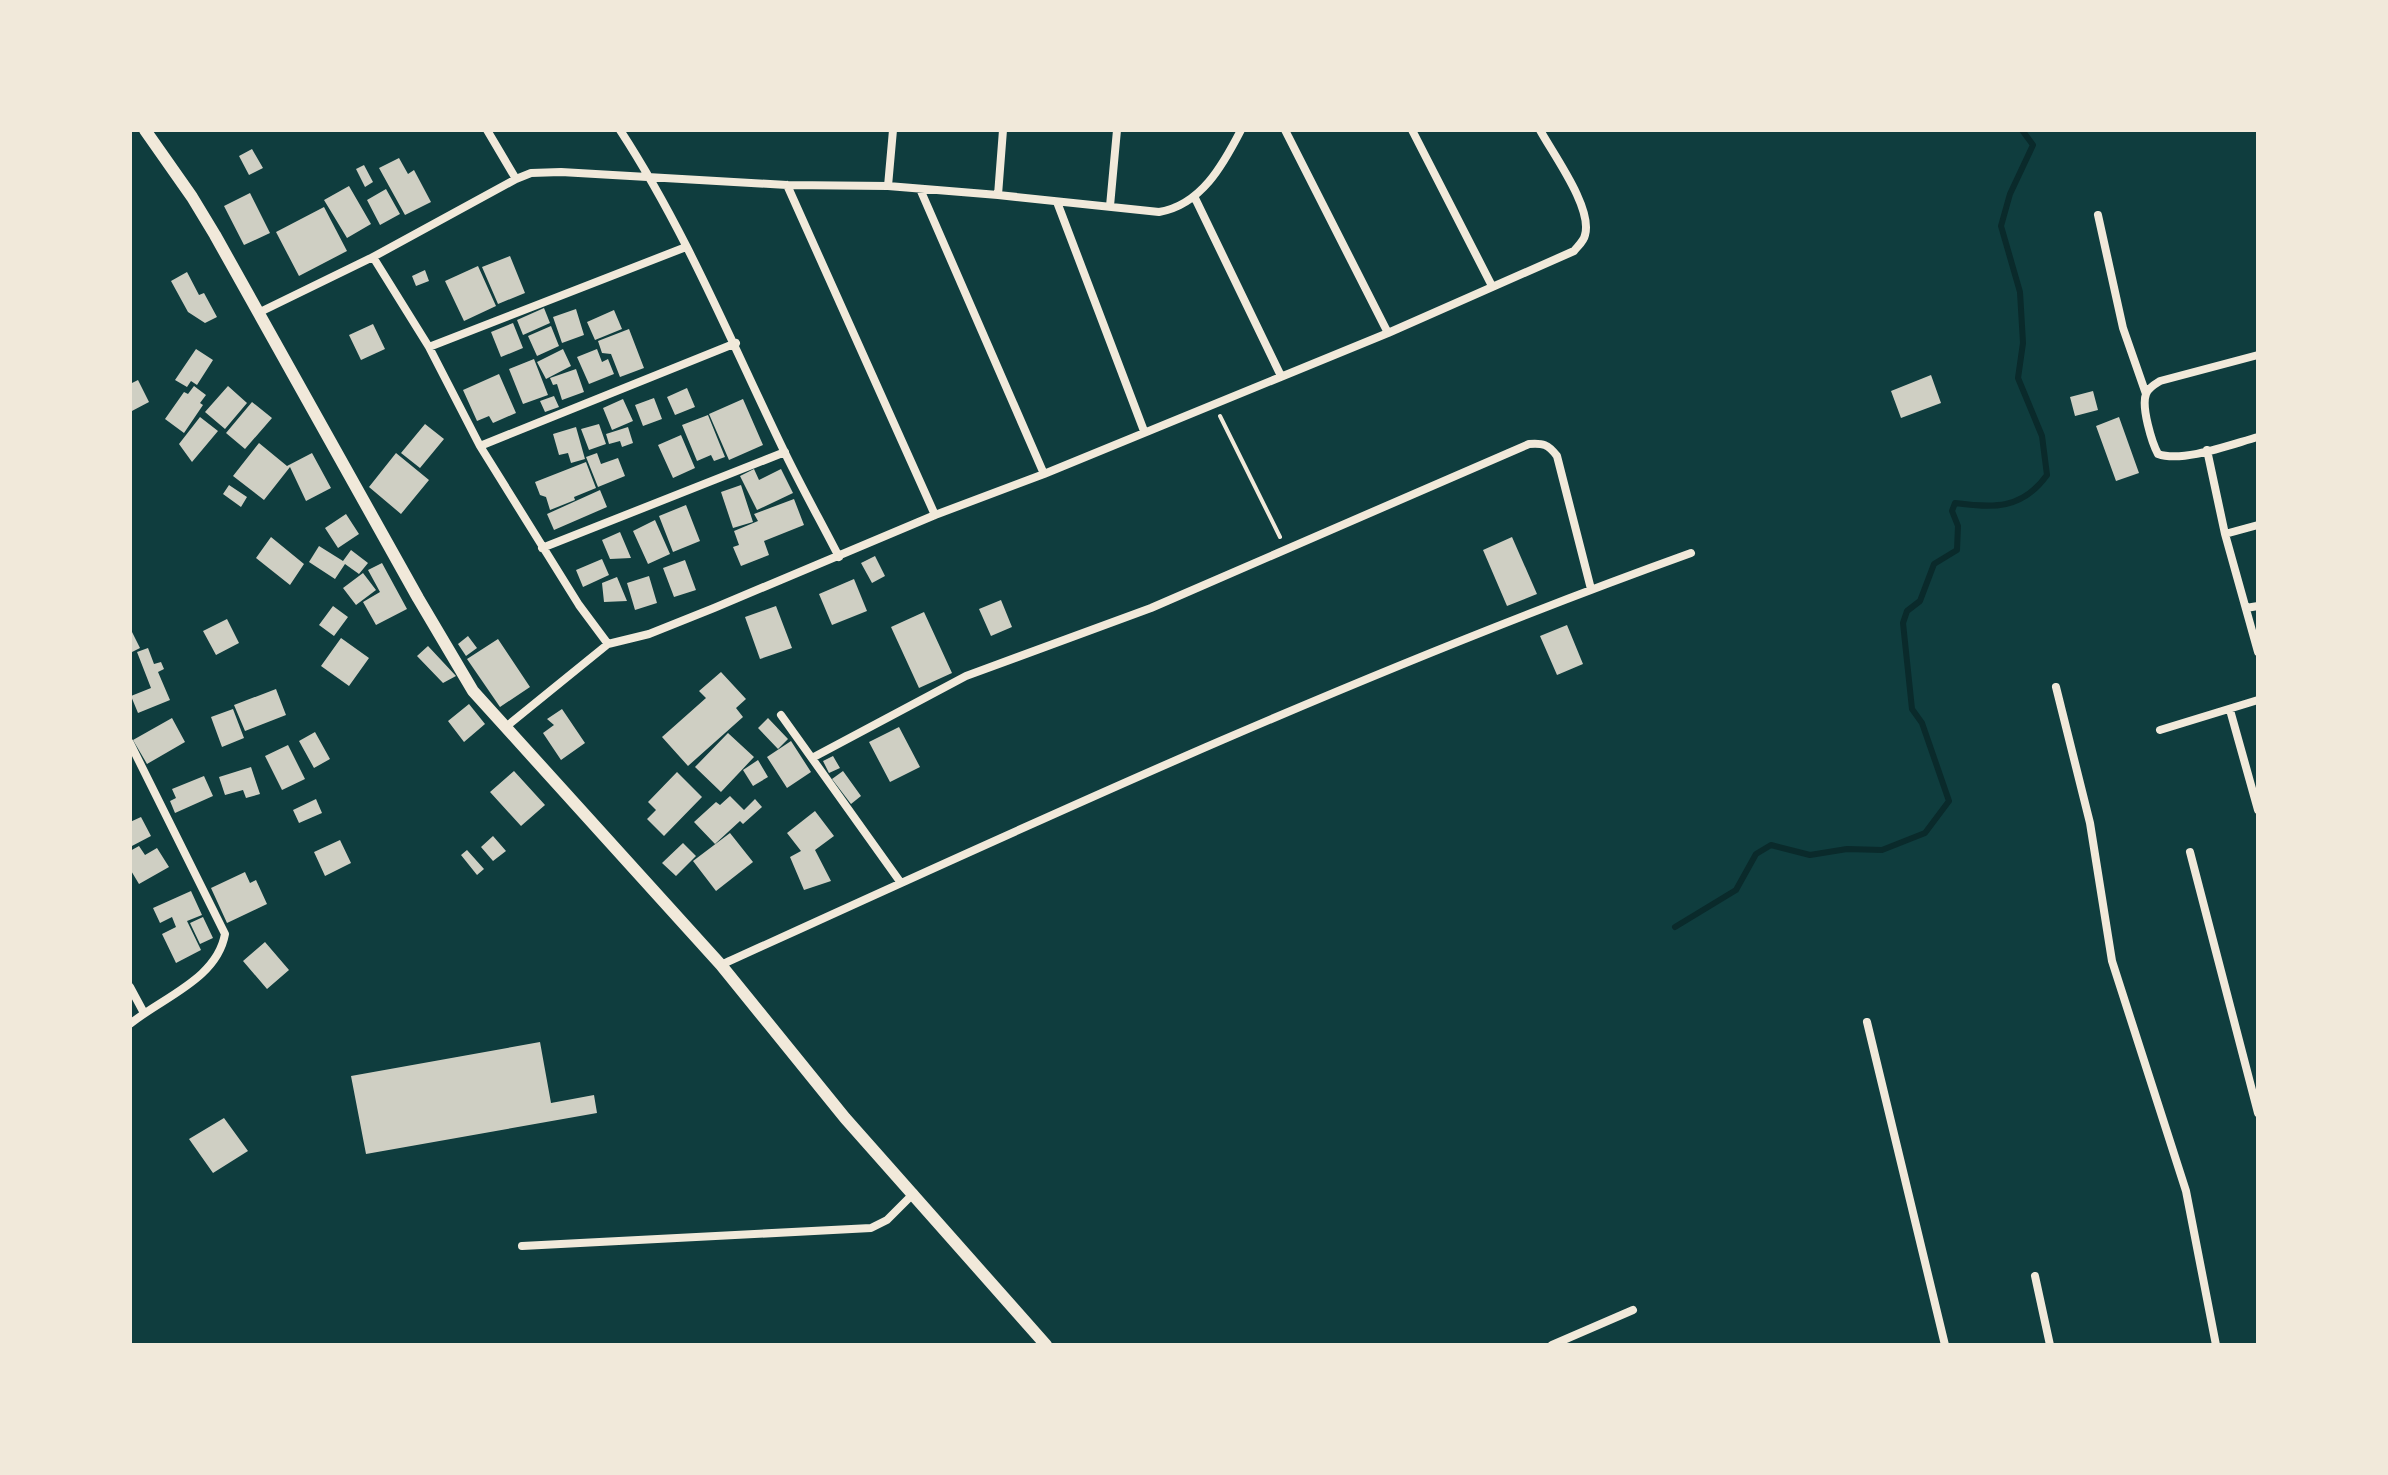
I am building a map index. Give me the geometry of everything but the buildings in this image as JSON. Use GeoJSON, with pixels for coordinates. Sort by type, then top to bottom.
{"type":"FeatureCollection","features":[{"type":"Feature","properties":{"kind":"street"},"geometry":{"type":"LineString","coordinates":[[145,130],[192,197],[473,691],[721,965],[845,1118],[1046,1345]]}},
{"type":"Feature","properties":{"kind":"street"},"geometry":{"type":"LineString","coordinates":[[487,130],[516,179]]}},
{"type":"Feature","properties":{"kind":"street"},"geometry":{"type":"LineString","coordinates":[[620,130],[650,177],[736,343],[785,452],[839,557]]}},
{"type":"Feature","properties":{"kind":"street"},"geometry":{"type":"LineString","coordinates":[[888,186],[893,130]]}},
{"type":"Feature","properties":{"kind":"street"},"geometry":{"type":"LineString","coordinates":[[998,195],[1003,130]]}},
{"type":"Feature","properties":{"kind":"street"},"geometry":{"type":"LineString","coordinates":[[1110,206],[1117,130]]}},
{"type":"Feature","properties":{"kind":"street"},"geometry":{"type":"LineString","coordinates":[[258,313],[373,257],[531,173],[561,172],[787,185],[888,186],[1159,212],[1173,210],[1194,196],[1214,175],[1241,130]]}},
{"type":"Feature","properties":{"kind":"street"},"geometry":{"type":"LineString","coordinates":[[1285,130],[1388,333]]}},
{"type":"Feature","properties":{"kind":"street"},"geometry":{"type":"LineString","coordinates":[[1412,130],[1492,286]]}},
{"type":"Feature","properties":{"kind":"street"},"geometry":{"type":"LineString","coordinates":[[507,726],[608,644],[649,634],[935,515],[1044,474],[1388,333],[1574,251],[1585,237],[1586,223],[1581,203],[1540,130]]}},
{"type":"Feature","properties":{"kind":"street"},"geometry":{"type":"LineString","coordinates":[[787,185],[935,515]]}},
{"type":"Feature","properties":{"kind":"street"},"geometry":{"type":"LineString","coordinates":[[920,189],[1044,474]]}},
{"type":"Feature","properties":{"kind":"street"},"geometry":{"type":"LineString","coordinates":[[1194,196],[1281,376]]}},
{"type":"Feature","properties":{"kind":"street"},"geometry":{"type":"LineString","coordinates":[[1057,202],[1144,431]]}},
{"type":"Feature","properties":{"kind":"street"},"geometry":{"type":"LineString","coordinates":[[2098,215],[2123,328],[2146,394]]}},
{"type":"Feature","properties":{"kind":"street"},"geometry":{"type":"LineString","coordinates":[[429,347],[686,247]]}},
{"type":"Feature","properties":{"kind":"street"},"geometry":{"type":"LineString","coordinates":[[373,257],[429,347],[480,446],[542,548],[608,644]]}},
{"type":"Feature","properties":{"kind":"street"},"geometry":{"type":"LineString","coordinates":[[480,446],[736,343]]}},
{"type":"Feature","properties":{"kind":"street"},"geometry":{"type":"LineString","coordinates":[[2258,355],[2160,381],[2146,394],[2144,406],[2158,454],[2177,456],[2258,437]]}},
{"type":"Feature","properties":{"kind":"street"},"geometry":{"type":"LineString","coordinates":[[812,758],[966,676],[1151,608],[1529,444],[1543,443],[1557,456],[1591,589]]}},
{"type":"Feature","properties":{"kind":"street"},"geometry":{"type":"LineString","coordinates":[[2207,450],[2225,534],[2258,652]]}},
{"type":"Feature","properties":{"kind":"street"},"geometry":{"type":"LineString","coordinates":[[542,548],[785,452]]}},
{"type":"Feature","properties":{"kind":"street"},"geometry":{"type":"LineString","coordinates":[[2225,534],[2258,525]]}},
{"type":"Feature","properties":{"kind":"street"},"geometry":{"type":"LineString","coordinates":[[721,965],[1218,741],[1430,652],[1691,553]]}},
{"type":"Feature","properties":{"kind":"street"},"geometry":{"type":"LineString","coordinates":[[2246,608],[2258,606]]}},
{"type":"Feature","properties":{"kind":"street"},"geometry":{"type":"LineString","coordinates":[[2056,687],[2090,823],[2112,961],[2186,1191],[2216,1345]]}},
{"type":"Feature","properties":{"kind":"street"},"geometry":{"type":"LineString","coordinates":[[2160,730],[2258,700]]}},
{"type":"Feature","properties":{"kind":"street"},"geometry":{"type":"LineString","coordinates":[[2230,710],[2258,810]]}},
{"type":"Feature","properties":{"kind":"street"},"geometry":{"type":"LineString","coordinates":[[781,715],[901,883]]}},
{"type":"Feature","properties":{"kind":"street"},"geometry":{"type":"LineString","coordinates":[[130,743],[225,934],[222,950],[200,976],[130,1024]]}},
{"type":"Feature","properties":{"kind":"street"},"geometry":{"type":"LineString","coordinates":[[2190,852],[2258,1113]]}},
{"type":"Feature","properties":{"kind":"street"},"geometry":{"type":"LineString","coordinates":[[130,987],[144,1013]]}},
{"type":"Feature","properties":{"kind":"street"},"geometry":{"type":"LineString","coordinates":[[1867,1022],[1945,1345]]}},
{"type":"Feature","properties":{"kind":"street"},"geometry":{"type":"LineString","coordinates":[[522,1246],[871,1228],[887,1220],[914,1193]]}},
{"type":"Feature","properties":{"kind":"street"},"geometry":{"type":"LineString","coordinates":[[2035,1276],[2050,1345]]}},
{"type":"Feature","properties":{"kind":"street"},"geometry":{"type":"LineString","coordinates":[[1552,1345],[1633,1310]]}},
{"type":"Feature","properties":{"kind":"path"},"geometry":{"type":"LineString","coordinates":[[1214,403],[1286,548]]}},
{"type":"Feature","properties":{"kind":"waterway"},"geometry":{"type":"LineString","coordinates":[[1675,927],[1736,890],[1756,854],[1771,845],[1810,855],[1847,849],[1882,850],[1925,833],[1949,801],[1922,723],[1912,709],[1903,623],[1907,611],[1920,601],[1934,564],[1957,550],[1958,526],[1952,511],[1955,503],[1994,506],[2017,501],[2047,475],[2042,436],[2018,378],[2023,343],[2020,292],[2001,226],[2010,194],[2033,145],[2022,130]]}}]}
